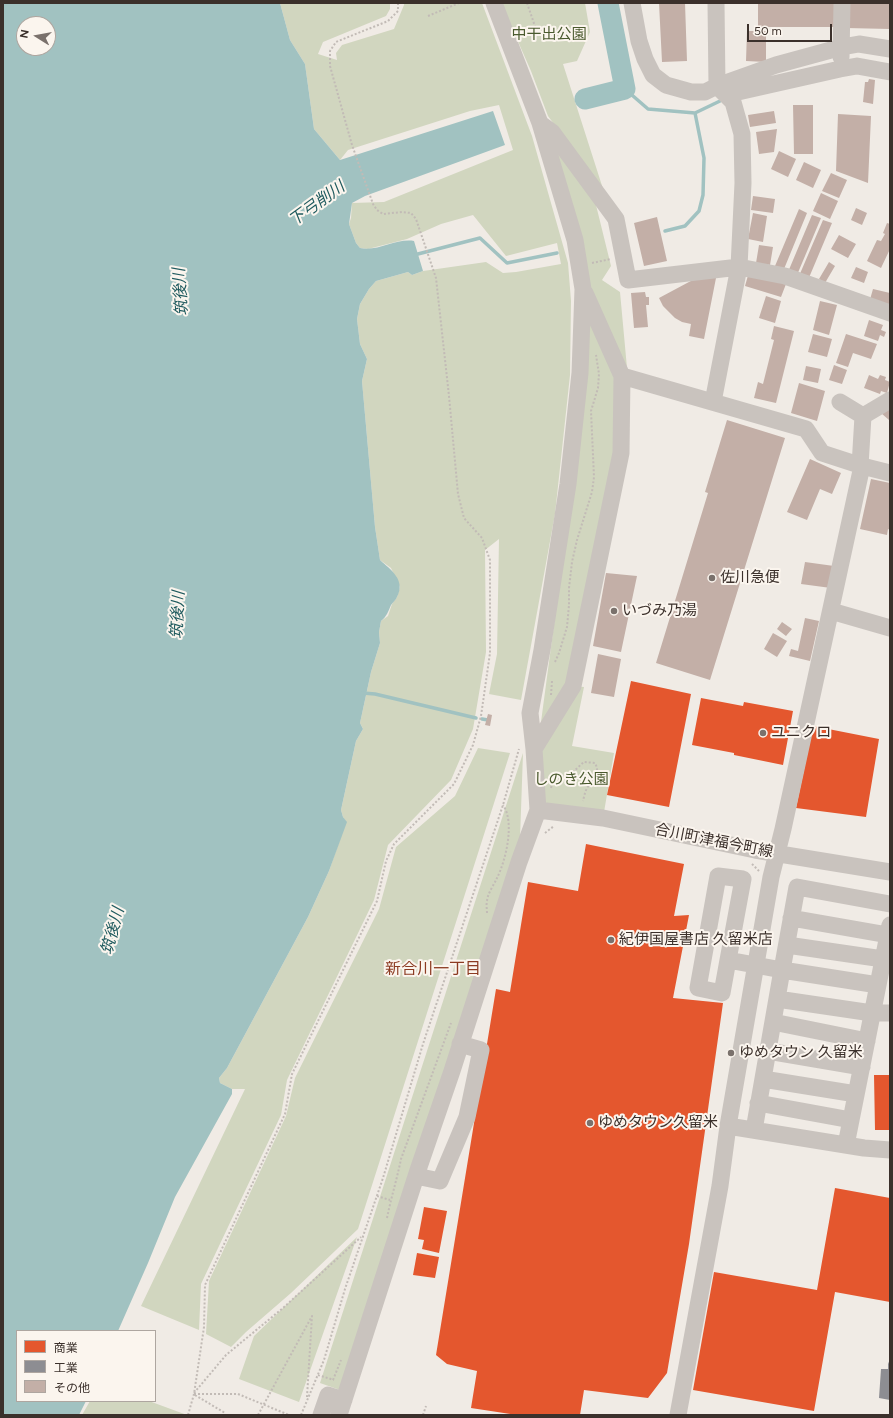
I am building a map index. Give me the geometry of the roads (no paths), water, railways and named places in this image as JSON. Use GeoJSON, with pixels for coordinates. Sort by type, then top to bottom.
{"type":"FeatureCollection","features":[{"type":"Feature","properties":{"kind":"street"},"geometry":{"type":"LineString","coordinates":[[321,1415],[328,1395],[341,1395],[407,1205],[519,862],[538,810],[528,746],[530,713],[542,650],[568,484],[580,373],[583,289],[576,240],[540,123],[494,3]]}},
{"type":"Feature","properties":{"kind":"street"},"geometry":{"type":"LineString","coordinates":[[632,3],[645,59],[653,75],[666,85],[691,92],[726,95],[776,65],[842,47],[859,44],[890,49]]}},
{"type":"Feature","properties":{"kind":"street"},"geometry":{"type":"LineString","coordinates":[[713,402],[739,267],[743,183],[742,134],[726,95],[716,3]]}},
{"type":"Feature","properties":{"kind":"street"},"geometry":{"type":"LineString","coordinates":[[839,69],[842,47],[842,3]]}},
{"type":"Feature","properties":{"kind":"street"},"geometry":{"type":"LineString","coordinates":[[726,95],[731,91],[738,92],[857,66],[890,72]]}},
{"type":"Feature","properties":{"kind":"street"},"geometry":{"type":"LineString","coordinates":[[540,123],[552,132],[616,219],[628,280],[739,267],[785,276],[890,314]]}},
{"type":"Feature","properties":{"kind":"street"},"geometry":{"type":"LineString","coordinates":[[528,746],[554,716],[574,686],[621,453],[622,376],[583,289]]}},
{"type":"Feature","properties":{"kind":"street"},"geometry":{"type":"LineString","coordinates":[[622,376],[806,429],[822,453],[861,466],[890,472]]}},
{"type":"Feature","properties":{"kind":"street"},"geometry":{"type":"LineString","coordinates":[[863,416],[890,400]]}},
{"type":"Feature","properties":{"kind":"street"},"geometry":{"type":"LineString","coordinates":[[840,402],[863,416]]}},
{"type":"Feature","properties":{"kind":"street"},"geometry":{"type":"LineString","coordinates":[[678,1415],[716,1209],[728,1126],[771,877],[831,611],[861,466],[863,416]]}},
{"type":"Feature","properties":{"kind":"street"},"geometry":{"type":"LineString","coordinates":[[831,611],[890,628]]}},
{"type":"Feature","properties":{"kind":"street","name":"合川町津福今町線"},"geometry":{"type":"LineString","coordinates":[[538,810],[603,818],[796,858],[890,872]]}},
{"type":"Feature","properties":{"kind":"street"},"geometry":{"type":"LineString","coordinates":[[718,876],[743,879],[728,960],[722,993],[698,988],[718,876]]}},
{"type":"Feature","properties":{"kind":"street"},"geometry":{"type":"LineString","coordinates":[[754,1130],[797,887],[890,904]]}},
{"type":"Feature","properties":{"kind":"street"},"geometry":{"type":"LineString","coordinates":[[791,918],[889,930],[846,1145]]}},
{"type":"Feature","properties":{"kind":"street"},"geometry":{"type":"LineString","coordinates":[[786,945],[883,959]]}},
{"type":"Feature","properties":{"kind":"street"},"geometry":{"type":"LineString","coordinates":[[728,960],[878,985]]}},
{"type":"Feature","properties":{"kind":"street"},"geometry":{"type":"LineString","coordinates":[[777,999],[872,1013],[890,1013]]}},
{"type":"Feature","properties":{"kind":"street"},"geometry":{"type":"LineString","coordinates":[[773,1022],[867,1041]]}},
{"type":"Feature","properties":{"kind":"street"},"geometry":{"type":"LineString","coordinates":[[416,1176],[440,1181],[467,1117],[481,1050],[460,1044]]}},
{"type":"Feature","properties":{"kind":"street"},"geometry":{"type":"LineString","coordinates":[[768,1051],[862,1067]]}},
{"type":"Feature","properties":{"kind":"street"},"geometry":{"type":"LineString","coordinates":[[763,1079],[856,1094]]}},
{"type":"Feature","properties":{"kind":"street"},"geometry":{"type":"LineString","coordinates":[[758,1104],[851,1120]]}},
{"type":"Feature","properties":{"kind":"street"},"geometry":{"type":"LineString","coordinates":[[728,1126],[864,1148],[890,1150]]}},
{"type":"Feature","properties":{"kind":"water","name":"筑後川"},"geometry":{"type":"Polygon","coordinates":[[[3,3],[280,3],[290,40],[305,64],[314,129],[340,160],[493,111],[505,145],[365,196],[352,203],[349,224],[356,243],[360,248],[367,249],[400,241],[414,241],[423,271],[412,275],[408,272],[376,281],[360,304],[357,319],[360,344],[367,359],[362,381],[375,527],[380,560],[396,576],[400,585],[399,591],[397,598],[391,605],[386,616],[381,621],[379,632],[380,643],[371,672],[360,723],[363,729],[356,741],[341,810],[343,817],[347,822],[329,871],[308,917],[227,1068],[219,1078],[220,1083],[232,1089],[232,1094],[175,1197],[118,1330],[16,1330],[16,1402],[86,1402],[79,1415],[3,1415],[3,3]]]}},
{"type":"Feature","properties":{"kind":"waterway","name":"下弓削川"},"geometry":{"type":"LineString","coordinates":[[585,99],[625,89],[608,3]]}},
{"type":"Feature","properties":{"kind":"waterway"},"geometry":{"type":"LineString","coordinates":[[625,89],[648,109],[695,113],[720,101]]}},
{"type":"Feature","properties":{"kind":"waterway"},"geometry":{"type":"LineString","coordinates":[[665,231],[685,226],[699,211],[703,195],[704,158],[695,113]]}},
{"type":"Feature","properties":{"kind":"waterway"},"geometry":{"type":"LineString","coordinates":[[414,255],[480,238],[507,263],[557,253]]}},
{"type":"Feature","properties":{"kind":"waterway"},"geometry":{"type":"LineString","coordinates":[[363,693],[375,694],[476,718]]}},
{"type":"Feature","properties":{"kind":"waterway"},"geometry":{"type":"LineString","coordinates":[[482,719],[488,720]]}},
{"type":"Feature","properties":{"kind":"place","name":"佐川急便"},"geometry":{"type":"Point","coordinates":[712,578]}},
{"type":"Feature","properties":{"kind":"place","name":"いづみ乃湯"},"geometry":{"type":"Point","coordinates":[614,611]}},
{"type":"Feature","properties":{"kind":"place","name":"ユニクロ"},"geometry":{"type":"Point","coordinates":[763,733]}},
{"type":"Feature","properties":{"kind":"place","name":"紀伊国屋書店 久留米店"},"geometry":{"type":"Point","coordinates":[611,940]}},
{"type":"Feature","properties":{"kind":"place","name":"ゆめタウン 久留米"},"geometry":{"type":"Point","coordinates":[731,1053]}},
{"type":"Feature","properties":{"kind":"place","name":"ゆめタウン久留米"},"geometry":{"type":"Point","coordinates":[590,1123]}},
{"type":"Feature","properties":{"kind":"district","name":"新合川一丁目"},"geometry":{"type":"Point","coordinates":[433,969]}},
{"type":"Feature","properties":{"kind":"park label","name":"中干出公園"},"geometry":{"type":"Point","coordinates":[549,35]}},
{"type":"Feature","properties":{"kind":"park label","name":"しのき公園"},"geometry":{"type":"Point","coordinates":[571,780]}}]}
